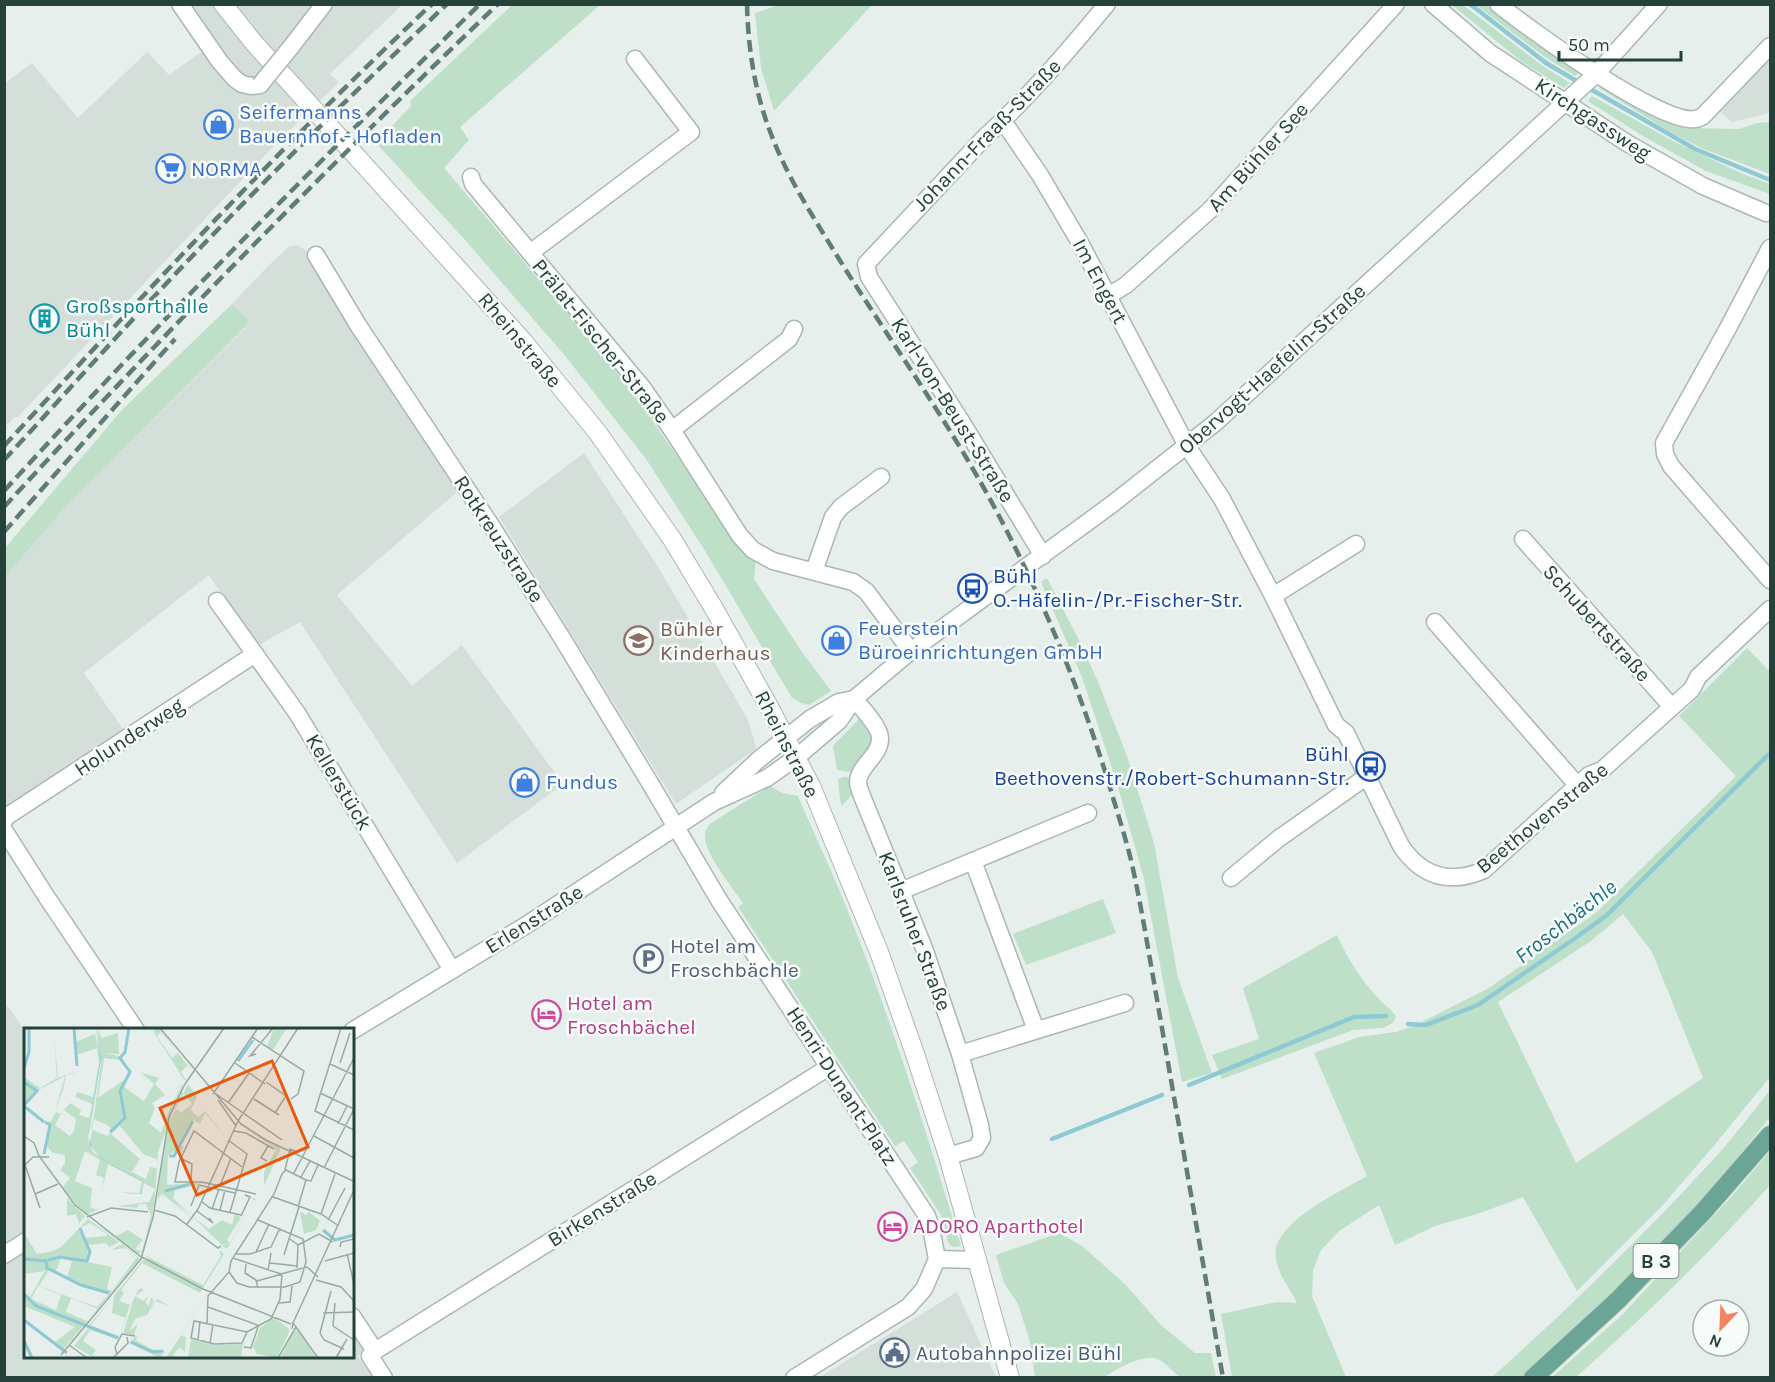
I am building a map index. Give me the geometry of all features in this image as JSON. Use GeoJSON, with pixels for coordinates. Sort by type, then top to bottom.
{"type":"FeatureCollection","features":[{"type":"Feature","properties":{"kind":"main road","name":"B 3"},"geometry":{"type":"LineString","coordinates":[[1533,1377],[1617,1301],[1703,1212],[1770,1135]]}},
{"type":"Feature","properties":{"kind":"street"},"geometry":{"type":"LineString","coordinates":[[180,4],[220,62],[235,79],[251,87],[260,85],[324,4]]}},
{"type":"Feature","properties":{"kind":"street","name":"Rheinstraße"},"geometry":{"type":"LineString","coordinates":[[223,4],[254,43],[523,341],[598,434],[672,539],[713,607],[797,757],[879,952],[948,1156],[1010,1377]]}},
{"type":"Feature","properties":{"kind":"street","name":"Johann-Fraaß-Straße"},"geometry":{"type":"LineString","coordinates":[[866,264],[985,137],[1003,121],[1107,4]]}},
{"type":"Feature","properties":{"kind":"street","name":"Am Bühler See"},"geometry":{"type":"LineString","coordinates":[[1108,296],[1126,285],[1210,210],[1396,4]]}},
{"type":"Feature","properties":{"kind":"street","name":"Kirchgassweg"},"geometry":{"type":"LineString","coordinates":[[1433,4],[1490,53],[1569,99],[1627,143],[1689,179],[1769,216]]}},
{"type":"Feature","properties":{"kind":"street"},"geometry":{"type":"LineString","coordinates":[[1498,4],[1593,76],[1666,113],[1694,120],[1703,116],[1770,46]]}},
{"type":"Feature","properties":{"kind":"street","name":"Obervogt-Haefelin-Straße"},"geometry":{"type":"LineString","coordinates":[[797,757],[839,721],[854,699],[911,651],[1111,505],[1187,446],[1264,379],[1569,99],[1659,4]]}},
{"type":"Feature","properties":{"kind":"street","name":"Prälat-Fischer-Straße"},"geometry":{"type":"LineString","coordinates":[[530,252],[691,132],[635,58]]}},
{"type":"Feature","properties":{"kind":"street","name":"Im Engert"},"geometry":{"type":"LineString","coordinates":[[1003,121],[1041,176],[1079,241],[1187,446]]}},
{"type":"Feature","properties":{"kind":"street","name":"Prälat-Fischer-Straße"},"geometry":{"type":"LineString","coordinates":[[471,177],[473,184],[642,387],[740,536],[753,550],[773,561],[853,582],[866,591],[911,651]]}},
{"type":"Feature","properties":{"kind":"street"},"geometry":{"type":"LineString","coordinates":[[1770,248],[1664,443],[1665,454],[1671,466],[1770,580]]}},
{"type":"Feature","properties":{"kind":"street","name":"Rotkreuzstraße"},"geometry":{"type":"LineString","coordinates":[[316,255],[358,325],[494,530],[562,638],[676,828]]}},
{"type":"Feature","properties":{"kind":"street","name":"Karl-von-Beust-Straße"},"geometry":{"type":"LineString","coordinates":[[866,264],[869,277],[961,421],[1043,556]]}},
{"type":"Feature","properties":{"kind":"street","name":"Prälat-Fischer-Straße"},"geometry":{"type":"LineString","coordinates":[[672,430],[789,339],[794,329]]}},
{"type":"Feature","properties":{"kind":"street","name":"Beethovenstraße"},"geometry":{"type":"LineString","coordinates":[[1187,446],[1222,499],[1273,596],[1336,725],[1346,733],[1401,846],[1410,858],[1427,871],[1443,877],[1454,879],[1466,877],[1484,870],[1589,775],[1602,770],[1692,689],[1698,677],[1770,609]]}},
{"type":"Feature","properties":{"kind":"street"},"geometry":{"type":"LineString","coordinates":[[814,571],[833,517],[841,507],[881,477]]}},
{"type":"Feature","properties":{"kind":"street","name":"Schubertstraße"},"geometry":{"type":"LineString","coordinates":[[1523,539],[1672,707]]}},
{"type":"Feature","properties":{"kind":"street"},"geometry":{"type":"LineString","coordinates":[[1273,596],[1356,544]]}},
{"type":"Feature","properties":{"kind":"street","name":"Kellerstück"},"geometry":{"type":"LineString","coordinates":[[217,601],[297,713],[452,970]]}},
{"type":"Feature","properties":{"kind":"street"},"geometry":{"type":"LineString","coordinates":[[1435,622],[1578,786]]}},
{"type":"Feature","properties":{"kind":"street","name":"Holunderweg"},"geometry":{"type":"LineString","coordinates":[[4,821],[255,654]]}},
{"type":"Feature","properties":{"kind":"street","name":"Obervogt-Haefelin-Straße"},"geometry":{"type":"LineString","coordinates":[[786,737],[839,702],[854,699]]}},
{"type":"Feature","properties":{"kind":"street","name":"Karlsruher Straße"},"geometry":{"type":"LineString","coordinates":[[854,699],[877,729],[880,739],[877,750],[862,770],[858,783],[924,948],[960,1053],[980,1125],[982,1138],[976,1148],[948,1156]]}},
{"type":"Feature","properties":{"kind":"street","name":"Erlenstraße"},"geometry":{"type":"LineString","coordinates":[[354,1030],[528,924],[676,828],[714,802],[786,737]]}},
{"type":"Feature","properties":{"kind":"street","name":"Erlenstraße"},"geometry":{"type":"LineString","coordinates":[[714,802],[766,778],[797,757]]}},
{"type":"Feature","properties":{"kind":"street"},"geometry":{"type":"LineString","coordinates":[[1231,878],[1278,839],[1366,777]]}},
{"type":"Feature","properties":{"kind":"street"},"geometry":{"type":"LineString","coordinates":[[901,891],[1088,813]]}},
{"type":"Feature","properties":{"kind":"street","name":"Henri-Dunant-Platz"},"geometry":{"type":"LineString","coordinates":[[676,828],[719,900],[927,1216],[932,1228],[937,1259]]}},
{"type":"Feature","properties":{"kind":"street"},"geometry":{"type":"LineString","coordinates":[[4,830],[135,1028]]}},
{"type":"Feature","properties":{"kind":"street"},"geometry":{"type":"LineString","coordinates":[[973,861],[1036,1030]]}},
{"type":"Feature","properties":{"kind":"street"},"geometry":{"type":"LineString","coordinates":[[960,1053],[1125,1003]]}},
{"type":"Feature","properties":{"kind":"street","name":"Birkenstraße"},"geometry":{"type":"LineString","coordinates":[[375,1352],[830,1067]]}},
{"type":"Feature","properties":{"kind":"street"},"geometry":{"type":"LineString","coordinates":[[4,1255],[24,1242]]}},
{"type":"Feature","properties":{"kind":"street"},"geometry":{"type":"LineString","coordinates":[[794,1377],[908,1307],[924,1289],[937,1259],[977,1260]]}},
{"type":"Feature","properties":{"kind":"street"},"geometry":{"type":"LineString","coordinates":[[354,1319],[375,1352],[370,1356],[384,1377]]}},
{"type":"Feature","properties":{"kind":"shaded area"},"geometry":{"type":"Polygon","coordinates":[[[192,5],[402,5],[330,74],[339,82],[270,150],[17,418],[14,417],[6,426],[8,428],[5,431],[5,83],[32,63],[78,118],[147,52],[169,75],[217,41],[192,5]]]}},
{"type":"Feature","properties":{"kind":"shaded area"},"geometry":{"type":"Polygon","coordinates":[[[1770,53],[1770,113],[1732,122],[1718,110],[1770,53]]]}},
{"type":"Feature","properties":{"kind":"shaded area"},"geometry":{"type":"Polygon","coordinates":[[[297,245],[307,251],[457,492],[337,595],[412,686],[462,645],[563,784],[457,863],[300,622],[257,646],[209,575],[84,673],[125,732],[5,811],[5,577],[67,505],[250,323],[232,304],[269,265],[290,246],[297,245]]]}},
{"type":"Feature","properties":{"kind":"shaded area","name":"Bühler Kinderhaus"},"geometry":{"type":"Polygon","coordinates":[[[584,453],[658,567],[746,716],[753,736],[756,749],[676,804],[499,517],[584,453]]]}},
{"type":"Feature","properties":{"kind":"shaded area"},"geometry":{"type":"Polygon","coordinates":[[[4,1001],[24,1030],[24,1358],[354,1358],[354,1330],[367,1351],[358,1356],[372,1377],[5,1377],[4,1001]]]}},
{"type":"Feature","properties":{"kind":"shaded area"},"geometry":{"type":"Polygon","coordinates":[[[957,1292],[996,1377],[820,1377],[957,1292]]]}},
{"type":"Feature","properties":{"kind":"green space"},"geometry":{"type":"Polygon","coordinates":[[[512,5],[600,5],[460,127],[469,140],[444,168],[631,390],[743,551],[756,559],[754,579],[802,652],[831,691],[809,705],[792,698],[707,554],[646,459],[566,357],[466,241],[376,143],[411,106],[410,101],[512,5]]]}},
{"type":"Feature","properties":{"kind":"green space"},"geometry":{"type":"Polygon","coordinates":[[[779,5],[872,5],[774,111],[761,68],[755,13],[779,5]]]}},
{"type":"Feature","properties":{"kind":"green space"},"geometry":{"type":"Polygon","coordinates":[[[1452,5],[1463,5],[1540,64],[1570,83],[1564,88],[1521,61],[1452,5]]]}},
{"type":"Feature","properties":{"kind":"green space"},"geometry":{"type":"Polygon","coordinates":[[[1476,5],[1486,5],[1580,72],[1575,76],[1545,57],[1476,5]]]}},
{"type":"Feature","properties":{"kind":"green space"},"geometry":{"type":"Polygon","coordinates":[[[1602,86],[1674,124],[1688,128],[1739,129],[1757,123],[1770,122],[1770,174],[1701,148],[1672,133],[1599,88],[1602,86]]]}},
{"type":"Feature","properties":{"kind":"green space"},"geometry":{"type":"Polygon","coordinates":[[[1592,96],[1673,141],[1743,174],[1770,184],[1770,194],[1706,171],[1641,135],[1588,101],[1592,96]]]}},
{"type":"Feature","properties":{"kind":"green space"},"geometry":{"type":"Polygon","coordinates":[[[232,304],[250,322],[67,505],[5,577],[5,548],[121,411],[232,304]]]}},
{"type":"Feature","properties":{"kind":"green space"},"geometry":{"type":"Polygon","coordinates":[[[1047,578],[1099,684],[1128,759],[1154,843],[1178,978],[1212,1073],[1182,1082],[1144,879],[1116,780],[1082,677],[1041,582],[1047,578]]]}},
{"type":"Feature","properties":{"kind":"green space"},"geometry":{"type":"Polygon","coordinates":[[[1747,648],[1770,672],[1770,1077],[1662,1206],[1577,1291],[1523,1197],[1435,1226],[1395,1245],[1379,1205],[1339,1231],[1321,1250],[1313,1270],[1312,1296],[1346,1377],[1232,1377],[1221,1314],[1277,1302],[1297,1303],[1279,1270],[1276,1258],[1277,1245],[1284,1233],[1310,1210],[1367,1176],[1314,1053],[1359,1037],[1396,1032],[1416,1025],[1489,988],[1597,912],[1736,776],[1679,716],[1747,648]],[[1623,914],[1591,941],[1498,1002],[1576,1163],[1703,1078],[1652,952],[1623,914]]]}},
{"type":"Feature","properties":{"kind":"green space"},"geometry":{"type":"Polygon","coordinates":[[[859,719],[870,732],[870,746],[867,753],[852,772],[837,770],[833,746],[859,719]]]}},
{"type":"Feature","properties":{"kind":"green space"},"geometry":{"type":"Polygon","coordinates":[[[843,777],[851,780],[854,792],[842,806],[838,779],[843,777]]]}},
{"type":"Feature","properties":{"kind":"green space"},"geometry":{"type":"Polygon","coordinates":[[[770,786],[782,793],[798,796],[841,895],[893,1034],[961,1246],[951,1246],[948,1242],[941,1215],[910,1168],[918,1162],[904,1141],[895,1146],[738,907],[743,903],[709,852],[705,834],[711,823],[770,786]]]}},
{"type":"Feature","properties":{"kind":"green space"},"geometry":{"type":"Polygon","coordinates":[[[1103,899],[1116,933],[1026,965],[1013,934],[1103,899]]]}},
{"type":"Feature","properties":{"kind":"green space"},"geometry":{"type":"Polygon","coordinates":[[[1337,935],[1361,977],[1396,1016],[1393,1023],[1383,1028],[1353,1030],[1222,1079],[1212,1055],[1259,1039],[1243,988],[1337,935]]]}},
{"type":"Feature","properties":{"kind":"green space"},"geometry":{"type":"Polygon","coordinates":[[[1770,1090],[1770,1117],[1704,1199],[1629,1277],[1522,1377],[1491,1378],[1657,1220],[1725,1146],[1770,1090]]]}},
{"type":"Feature","properties":{"kind":"green space"},"geometry":{"type":"Polygon","coordinates":[[[1770,1151],[1770,1185],[1700,1260],[1576,1377],[1552,1377],[1622,1315],[1732,1196],[1770,1151]]]}},
{"type":"Feature","properties":{"kind":"green space"},"geometry":{"type":"Polygon","coordinates":[[[1059,1233],[1082,1246],[1125,1284],[1161,1325],[1195,1353],[1211,1353],[1216,1377],[1180,1377],[1158,1359],[1146,1358],[1130,1363],[1105,1377],[1035,1377],[1030,1342],[1018,1304],[1004,1283],[996,1255],[1059,1233]]]}},
{"type":"Feature","properties":{"kind":"waterway"},"geometry":{"type":"LineString","coordinates":[[1470,4],[1546,63],[1580,83]]}},
{"type":"Feature","properties":{"kind":"waterway"},"geometry":{"type":"LineString","coordinates":[[1587,87],[1695,149],[1770,180]]}},
{"type":"Feature","properties":{"kind":"waterway","name":"Froschbächle"},"geometry":{"type":"LineString","coordinates":[[1408,1024],[1426,1025],[1478,1005],[1607,915],[1770,753]]}},
{"type":"Feature","properties":{"kind":"waterway","name":"Froschbächle"},"geometry":{"type":"LineString","coordinates":[[1189,1085],[1354,1017],[1386,1016]]}},
{"type":"Feature","properties":{"kind":"waterway","name":"Froschbächle"},"geometry":{"type":"LineString","coordinates":[[1052,1139],[1162,1095]]}},
{"type":"Feature","properties":{"kind":"railway"},"geometry":{"type":"LineString","coordinates":[[4,446],[267,166],[432,4]]}},
{"type":"Feature","properties":{"kind":"railway"},"geometry":{"type":"LineString","coordinates":[[4,460],[233,214],[447,4]]}},
{"type":"Feature","properties":{"kind":"railway"},"geometry":{"type":"LineString","coordinates":[[4,491],[120,366],[239,244],[480,4]]}},
{"type":"Feature","properties":{"kind":"railway"},"geometry":{"type":"LineString","coordinates":[[4,507],[124,378],[247,252],[498,4]]}},
{"type":"Feature","properties":{"kind":"railway"},"geometry":{"type":"LineString","coordinates":[[747,4],[749,38],[757,87],[765,118],[785,167],[859,291],[941,417],[998,514],[1016,548],[1063,654],[1103,764],[1136,884],[1223,1378]]}},
{"type":"Feature","properties":{"kind":"railway"},"geometry":{"type":"LineString","coordinates":[[4,532],[175,339]]}},
{"type":"Feature","properties":{"kind":"place","name":"Seifermanns Bauernhof - Hofladen"},"geometry":{"type":"Point","coordinates":[218,124]}},
{"type":"Feature","properties":{"kind":"place","name":"NORMA"},"geometry":{"type":"Point","coordinates":[170,169]}},
{"type":"Feature","properties":{"kind":"place","name":"Großsporthalle Bühl"},"geometry":{"type":"Point","coordinates":[45,318]}},
{"type":"Feature","properties":{"kind":"place","name":"Bühl O.-Häfelin-/Pr.-Fischer-Str."},"geometry":{"type":"Point","coordinates":[972,588]}},
{"type":"Feature","properties":{"kind":"place","name":"Feuerstein Büroeinrichtungen GmbH"},"geometry":{"type":"Point","coordinates":[837,640]}},
{"type":"Feature","properties":{"kind":"place","name":"Bühler Kinderhaus"},"geometry":{"type":"Point","coordinates":[639,641]}},
{"type":"Feature","properties":{"kind":"place","name":"Bühl Beethovenstr./Robert-Schumann-Str."},"geometry":{"type":"Point","coordinates":[1370,766]}},
{"type":"Feature","properties":{"kind":"place","name":"Fundus"},"geometry":{"type":"Point","coordinates":[525,782]}},
{"type":"Feature","properties":{"kind":"place","name":"Hotel am Froschbächle"},"geometry":{"type":"Point","coordinates":[649,958]}},
{"type":"Feature","properties":{"kind":"place","name":"Hotel am Froschbächel"},"geometry":{"type":"Point","coordinates":[546,1015]}},
{"type":"Feature","properties":{"kind":"place","name":"ADORO Aparthotel"},"geometry":{"type":"Point","coordinates":[892,1226]}},
{"type":"Feature","properties":{"kind":"place","name":"Autobahnpolizei Bühl"},"geometry":{"type":"Point","coordinates":[895,1353]}}]}
